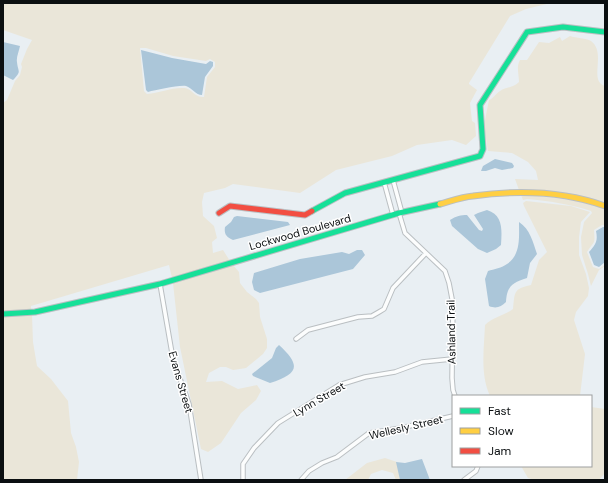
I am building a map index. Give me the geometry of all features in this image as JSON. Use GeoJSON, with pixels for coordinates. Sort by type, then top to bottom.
{"type":"FeatureCollection","features":[{"type":"Feature","properties":{"kind":"street"},"geometry":{"type":"LineString","coordinates":[[219,213],[230,206],[305,215],[345,193],[480,156],[483,149],[480,105],[527,32],[563,27],[605,32]]}},
{"type":"Feature","properties":{"kind":"street","name":"Ashland Trail"},"geometry":{"type":"LineString","coordinates":[[393,180],[405,232],[445,271],[449,283],[453,304],[452,378],[455,395]]}},
{"type":"Feature","properties":{"kind":"street"},"geometry":{"type":"LineString","coordinates":[[384,182],[393,215]]}},
{"type":"Feature","properties":{"kind":"street","name":"Lockwood Boulevard"},"geometry":{"type":"LineString","coordinates":[[3,314],[35,312],[160,284],[393,215],[472,196],[513,193],[555,194],[588,200],[605,206]]}},
{"type":"Feature","properties":{"kind":"street"},"geometry":{"type":"LineString","coordinates":[[296,339],[308,330],[358,317],[372,316],[380,312],[384,309],[393,288],[426,254]]}},
{"type":"Feature","properties":{"kind":"street","name":"Evans Street"},"geometry":{"type":"LineString","coordinates":[[160,284],[173,359],[189,404],[201,480]]}},
{"type":"Feature","properties":{"kind":"street","name":"Lynn Street"},"geometry":{"type":"LineString","coordinates":[[243,480],[243,464],[254,448],[278,424],[339,385],[365,376],[396,372],[422,362],[452,359]]}},
{"type":"Feature","properties":{"kind":"street","name":"Wellesly Street"},"geometry":{"type":"LineString","coordinates":[[301,480],[309,471],[322,463],[337,457],[369,433],[401,428],[452,416]]}},
{"type":"Feature","properties":{"kind":"street"},"geometry":{"type":"LineString","coordinates":[[464,480],[476,471],[478,467]]}},
{"type":"Feature","properties":{"kind":"shaded area"},"geometry":{"type":"Polygon","coordinates":[[[3,3],[551,3],[526,9],[510,16],[469,83],[477,90],[470,103],[472,121],[475,123],[476,136],[466,145],[452,140],[417,145],[392,156],[336,170],[300,193],[233,184],[225,188],[204,193],[202,202],[203,216],[214,226],[217,238],[212,242],[213,253],[223,250],[230,261],[172,278],[169,265],[31,306],[31,310],[3,311],[3,103],[7,100],[15,81],[20,75],[22,67],[21,64],[32,40],[3,30],[3,3]],[[140,48],[144,91],[147,94],[175,88],[185,88],[198,96],[204,97],[207,77],[215,67],[215,62],[210,59],[206,61],[173,56],[146,48],[140,48]]]}},
{"type":"Feature","properties":{"kind":"shaded area"},"geometry":{"type":"Polygon","coordinates":[[[570,36],[591,41],[598,52],[598,79],[600,83],[605,86],[605,203],[573,195],[519,190],[515,179],[538,180],[536,171],[528,162],[512,153],[488,151],[484,125],[489,100],[500,91],[519,82],[518,68],[520,60],[527,60],[539,42],[549,43],[560,37],[562,41],[570,36]]]}},
{"type":"Feature","properties":{"kind":"shaded area"},"geometry":{"type":"Polygon","coordinates":[[[521,195],[574,201],[605,209],[605,225],[602,225],[594,230],[594,242],[587,252],[593,267],[599,269],[605,266],[599,270],[591,286],[582,255],[581,237],[584,222],[592,213],[591,211],[575,206],[551,202],[527,199],[523,200],[521,195]]]}},
{"type":"Feature","properties":{"kind":"shaded area"},"geometry":{"type":"Polygon","coordinates":[[[526,201],[571,206],[590,212],[581,222],[579,237],[579,255],[586,274],[589,288],[588,296],[576,312],[574,320],[585,354],[580,395],[490,395],[487,388],[483,361],[485,325],[491,320],[513,309],[516,292],[521,288],[531,285],[539,260],[547,252],[523,203],[526,201]]]}},
{"type":"Feature","properties":{"kind":"shaded area"},"geometry":{"type":"Polygon","coordinates":[[[233,265],[239,272],[240,283],[259,303],[260,317],[267,339],[267,348],[263,354],[246,368],[233,370],[226,367],[220,367],[209,373],[206,382],[222,381],[238,389],[257,385],[261,391],[256,400],[241,413],[221,443],[208,452],[201,449],[180,347],[173,283],[233,265]]]}},
{"type":"Feature","properties":{"kind":"shaded area"},"geometry":{"type":"Polygon","coordinates":[[[32,315],[33,342],[37,366],[51,379],[68,401],[71,433],[79,462],[77,480],[3,480],[3,316],[32,315]]]}},
{"type":"Feature","properties":{"kind":"shaded area"},"geometry":{"type":"Polygon","coordinates":[[[592,407],[605,409],[605,473],[599,480],[535,480],[528,478],[522,467],[592,467],[592,407]]]}},
{"type":"Feature","properties":{"kind":"shaded area"},"geometry":{"type":"Polygon","coordinates":[[[385,458],[397,462],[400,480],[396,480],[393,473],[382,470],[371,474],[368,480],[345,480],[367,463],[385,458]]]}},
{"type":"Feature","properties":{"kind":"water"},"geometry":{"type":"Polygon","coordinates":[[[3,42],[20,46],[17,56],[19,71],[18,75],[13,80],[3,75],[3,42]]]}},
{"type":"Feature","properties":{"kind":"water"},"geometry":{"type":"Polygon","coordinates":[[[141,50],[172,58],[206,64],[210,61],[213,62],[213,66],[205,77],[202,95],[186,86],[148,92],[146,90],[141,50]]]}},
{"type":"Feature","properties":{"kind":"water"},"geometry":{"type":"Polygon","coordinates":[[[495,159],[512,163],[514,166],[513,168],[502,170],[495,168],[481,171],[483,166],[495,159]]]}},
{"type":"Feature","properties":{"kind":"water"},"geometry":{"type":"Polygon","coordinates":[[[487,210],[496,215],[499,219],[501,228],[501,245],[487,253],[478,249],[452,226],[450,220],[458,216],[467,215],[479,230],[482,231],[483,229],[474,215],[487,210]]]}},
{"type":"Feature","properties":{"kind":"water"},"geometry":{"type":"Polygon","coordinates":[[[237,216],[288,222],[290,225],[233,240],[226,235],[225,227],[234,217],[237,216]]]}},
{"type":"Feature","properties":{"kind":"water"},"geometry":{"type":"Polygon","coordinates":[[[519,222],[526,228],[537,254],[530,263],[527,278],[511,286],[506,302],[498,307],[489,306],[485,279],[488,271],[505,265],[515,256],[518,245],[519,222]]]}},
{"type":"Feature","properties":{"kind":"water"},"geometry":{"type":"Polygon","coordinates":[[[605,227],[605,262],[599,267],[594,265],[589,252],[596,242],[596,231],[605,227]]]}},
{"type":"Feature","properties":{"kind":"water"},"geometry":{"type":"Polygon","coordinates":[[[357,250],[362,250],[365,255],[353,269],[260,293],[254,290],[252,282],[254,273],[300,259],[342,252],[349,254],[357,250]]]}},
{"type":"Feature","properties":{"kind":"water"},"geometry":{"type":"Polygon","coordinates":[[[279,345],[294,364],[294,368],[291,373],[270,383],[253,376],[252,374],[272,358],[276,348],[279,345]]]}},
{"type":"Feature","properties":{"kind":"water"},"geometry":{"type":"Polygon","coordinates":[[[422,459],[430,480],[400,480],[396,462],[405,463],[422,459]]]}},
{"type":"Feature","properties":{"kind":"traffic: fast"},"geometry":{"type":"LineString","coordinates":[[312,211],[345,193],[480,156],[483,149],[480,105],[527,32],[563,27],[605,32]]}},
{"type":"Feature","properties":{"kind":"traffic: fast"},"geometry":{"type":"LineString","coordinates":[[3,314],[35,312],[160,284],[399,213],[440,204]]}},
{"type":"Feature","properties":{"kind":"traffic: slow"},"geometry":{"type":"LineString","coordinates":[[440,204],[456,199],[490,194],[540,193],[573,197],[605,206]]}},
{"type":"Feature","properties":{"kind":"traffic: jam"},"geometry":{"type":"LineString","coordinates":[[219,213],[230,206],[305,215],[312,211]]}}]}
